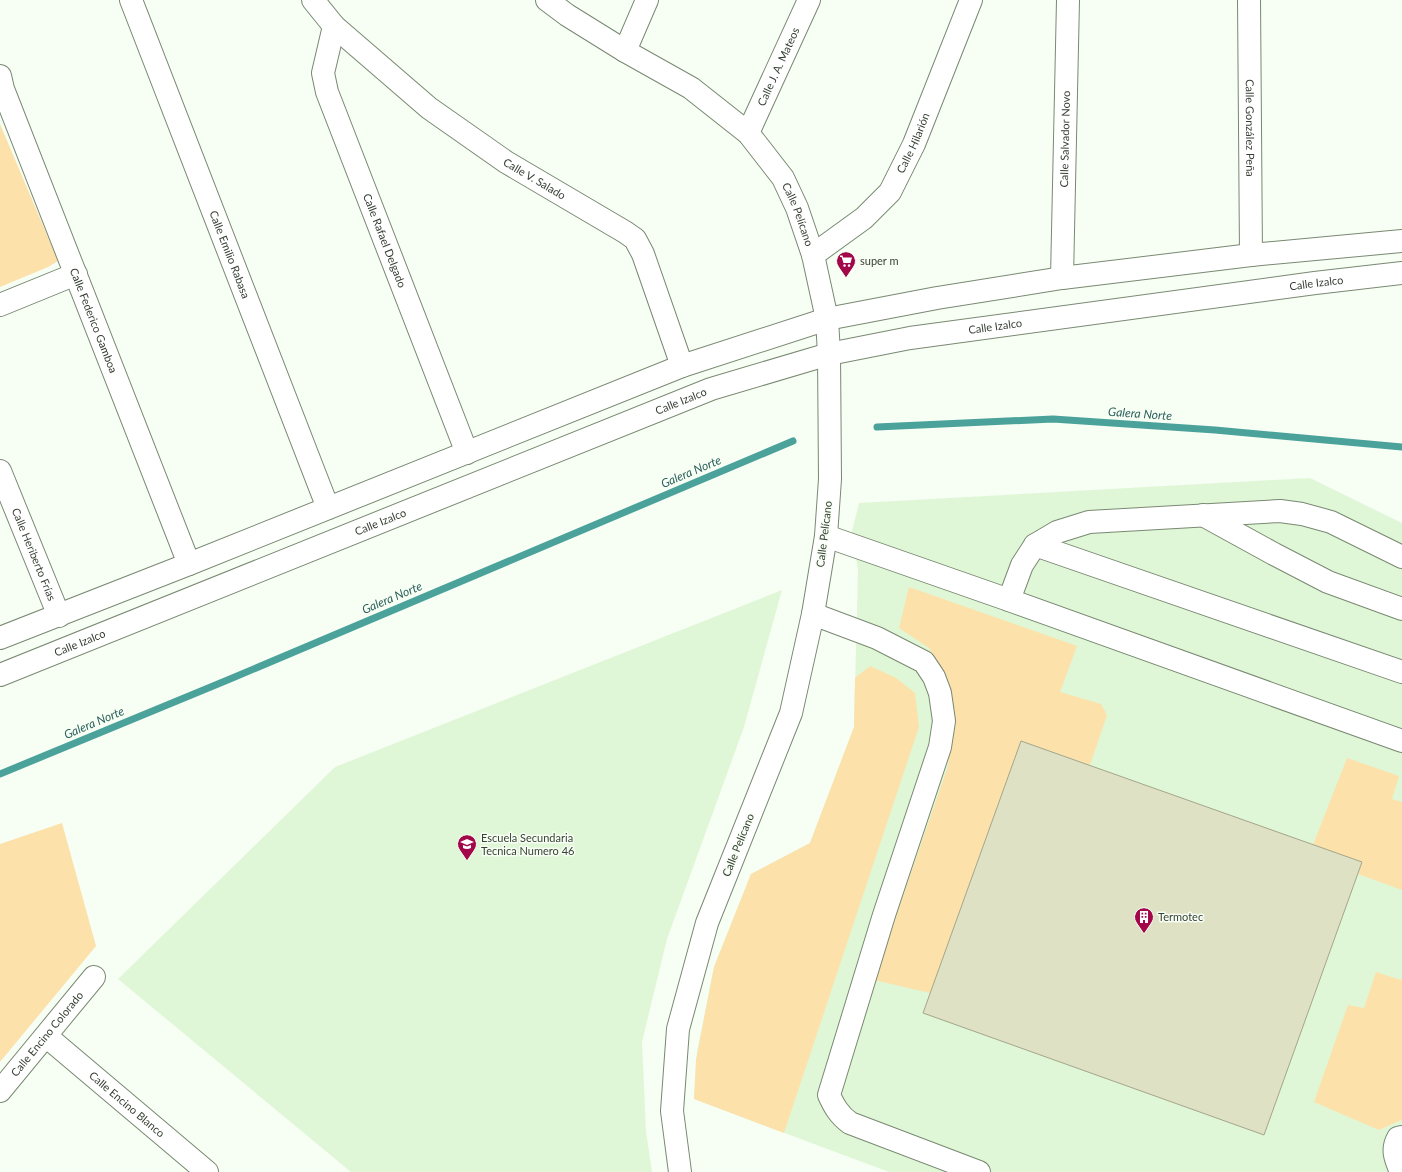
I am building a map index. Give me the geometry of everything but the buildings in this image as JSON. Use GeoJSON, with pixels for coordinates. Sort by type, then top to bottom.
{"type":"FeatureCollection","features":[{"type":"Feature","properties":{"kind":"main road","name":"Calle Emilio Rabasa"},"geometry":{"type":"LineString","coordinates":[[131,0],[328,508]]}},
{"type":"Feature","properties":{"kind":"main road","name":"Calle V. Salado"},"geometry":{"type":"LineString","coordinates":[[313,0],[334,26],[429,108],[506,162],[625,232],[635,240],[643,254],[682,366]]}},
{"type":"Feature","properties":{"kind":"main road","name":"Calle Pelícano"},"geometry":{"type":"LineString","coordinates":[[547,0],[567,15],[625,51],[691,88],[748,133],[782,178],[797,208],[813,255],[827,319],[829,354],[830,479],[826,536],[813,614],[791,713],[707,923],[678,1029],[672,1111],[680,1172]]}},
{"type":"Feature","properties":{"kind":"main road"},"geometry":{"type":"LineString","coordinates":[[625,51],[647,0]]}},
{"type":"Feature","properties":{"kind":"main road","name":"Calle J. A. Mateos"},"geometry":{"type":"LineString","coordinates":[[748,133],[809,0]]}},
{"type":"Feature","properties":{"kind":"main road","name":"Calle Hilarión"},"geometry":{"type":"LineString","coordinates":[[813,255],[864,218],[890,192],[914,144],[971,0]]}},
{"type":"Feature","properties":{"kind":"main road","name":"Calle Salvador Novo"},"geometry":{"type":"LineString","coordinates":[[1062,278],[1068,0]]}},
{"type":"Feature","properties":{"kind":"main road","name":"Calle González Peña"},"geometry":{"type":"LineString","coordinates":[[1249,0],[1251,255]]}},
{"type":"Feature","properties":{"kind":"main road","name":"Calle Rafael Delgado"},"geometry":{"type":"LineString","coordinates":[[334,26],[323,73],[327,92],[467,453]]}},
{"type":"Feature","properties":{"kind":"main road","name":"Calle Federico Gamboa"},"geometry":{"type":"LineString","coordinates":[[0,76],[3,89],[189,564]]}},
{"type":"Feature","properties":{"kind":"main road"},"geometry":{"type":"LineString","coordinates":[[0,638],[60,616],[682,366],[827,319],[937,298],[1062,278],[1251,255],[1402,241]]}},
{"type":"Feature","properties":{"kind":"main road","name":"Calle Izalco"},"geometry":{"type":"LineString","coordinates":[[0,675],[711,389],[829,354],[910,338],[1307,284],[1402,273]]}},
{"type":"Feature","properties":{"kind":"main road"},"geometry":{"type":"LineString","coordinates":[[0,305],[76,274]]}},
{"type":"Feature","properties":{"kind":"main road","name":"Calle Heriberto Frías"},"geometry":{"type":"LineString","coordinates":[[0,471],[60,616]]}},
{"type":"Feature","properties":{"kind":"main road"},"geometry":{"type":"LineString","coordinates":[[1009,600],[1022,565],[1035,545],[1057,532],[1089,522],[1203,514],[1280,511],[1302,514],[1331,522],[1402,557]]}},
{"type":"Feature","properties":{"kind":"main road"},"geometry":{"type":"LineString","coordinates":[[1203,514],[1274,554],[1328,582],[1402,609]]}},
{"type":"Feature","properties":{"kind":"main road"},"geometry":{"type":"LineString","coordinates":[[826,536],[1402,741]]}},
{"type":"Feature","properties":{"kind":"main road"},"geometry":{"type":"LineString","coordinates":[[1035,545],[1402,672]]}},
{"type":"Feature","properties":{"kind":"main road"},"geometry":{"type":"LineString","coordinates":[[813,614],[877,638],[924,662],[934,677],[940,693],[944,721],[940,747],[884,915],[829,1094],[834,1107],[843,1118],[850,1123],[980,1172]]}},
{"type":"Feature","properties":{"kind":"main road","name":"Calle Encino Colorado"},"geometry":{"type":"LineString","coordinates":[[0,1090],[94,977]]}},
{"type":"Feature","properties":{"kind":"main road","name":"Calle Encino Blanco"},"geometry":{"type":"LineString","coordinates":[[46,1036],[207,1172]]}},
{"type":"Feature","properties":{"kind":"main road"},"geometry":{"type":"LineString","coordinates":[[1401,1172],[1394,1152],[1395,1143],[1398,1138],[1402,1136]]}},
{"type":"Feature","properties":{"kind":"shaded area"},"geometry":{"type":"Polygon","coordinates":[[[0,124],[58,261],[48,267],[0,287],[0,124]]]}},
{"type":"Feature","properties":{"kind":"shaded area"},"geometry":{"type":"Polygon","coordinates":[[[1310,478],[1402,523],[1402,977],[1379,1130],[1402,1120],[1402,1172],[889,1172],[694,1099],[697,1052],[714,967],[751,874],[810,843],[854,727],[858,570],[852,531],[859,503],[1310,478]]]}},
{"type":"Feature","properties":{"kind":"shaded area"},"geometry":{"type":"Polygon","coordinates":[[[909,587],[1077,646],[1060,692],[1101,704],[1107,715],[1090,765],[1021,741],[930,993],[874,980],[948,766],[953,721],[949,690],[929,648],[899,628],[909,587]]]}},
{"type":"Feature","properties":{"kind":"shaded area","name":"Escuela Secundaria Tecnica Numero 46"},"geometry":{"type":"Polygon","coordinates":[[[782,590],[744,727],[667,939],[642,1042],[646,1131],[652,1172],[351,1172],[118,979],[335,767],[782,590]]]}},
{"type":"Feature","properties":{"kind":"shaded area"},"geometry":{"type":"Polygon","coordinates":[[[870,666],[896,678],[915,693],[919,727],[784,1133],[694,1099],[696,1060],[714,967],[751,874],[810,843],[854,727],[855,678],[870,666]]]}},
{"type":"Feature","properties":{"kind":"shaded area"},"geometry":{"type":"Polygon","coordinates":[[[1347,758],[1399,776],[1392,799],[1402,802],[1402,890],[1358,874],[1362,862],[1313,845],[1347,758]]]}},
{"type":"Feature","properties":{"kind":"shaded area"},"geometry":{"type":"Polygon","coordinates":[[[62,823],[96,946],[0,1062],[0,844],[62,823]]]}},
{"type":"Feature","properties":{"kind":"shaded area"},"geometry":{"type":"Polygon","coordinates":[[[1376,972],[1401,980],[1402,977],[1402,1120],[1379,1130],[1314,1102],[1348,1005],[1364,1008],[1376,972]]]}},
{"type":"Feature","properties":{"kind":"waterway","name":"Galera Norte"},"geometry":{"type":"LineString","coordinates":[[877,427],[1053,419],[1215,430],[1402,447]]}},
{"type":"Feature","properties":{"kind":"waterway","name":"Galera Norte"},"geometry":{"type":"LineString","coordinates":[[0,774],[230,679],[793,441]]}},
{"type":"Feature","properties":{"kind":"place","name":"super m"},"geometry":{"type":"Point","coordinates":[846,278]}},
{"type":"Feature","properties":{"kind":"place","name":"Escuela Secundaria Tecnica Numero 46"},"geometry":{"type":"Point","coordinates":[467,861]}},
{"type":"Feature","properties":{"kind":"place","name":"Termotec"},"geometry":{"type":"Point","coordinates":[1144,934]}}]}
